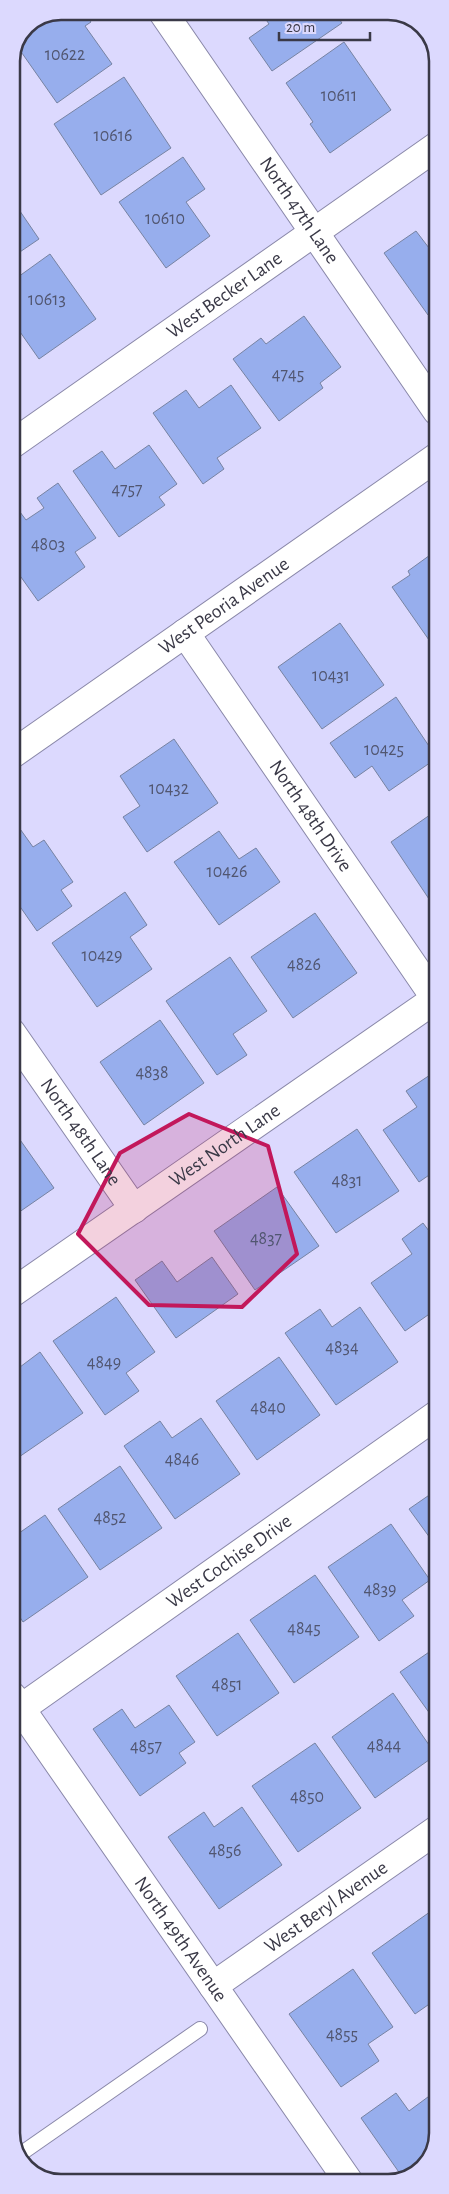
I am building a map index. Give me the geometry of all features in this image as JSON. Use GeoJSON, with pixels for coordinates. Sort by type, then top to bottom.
{"type":"FeatureCollection","features":[{"type":"Feature","properties":{"kind":"street","name":"North 47th Lane"},"geometry":{"type":"LineString","coordinates":[[168,20],[429,399]]}},
{"type":"Feature","properties":{"kind":"street","name":"West Becker Lane"},"geometry":{"type":"LineString","coordinates":[[20,432],[429,152]]}},
{"type":"Feature","properties":{"kind":"street","name":"West Peoria Avenue"},"geometry":{"type":"LineString","coordinates":[[20,749],[429,464]]}},
{"type":"Feature","properties":{"kind":"street","name":"North 48th Drive"},"geometry":{"type":"LineString","coordinates":[[185,633],[429,986]]}},
{"type":"Feature","properties":{"kind":"street","name":"West North Lane"},"geometry":{"type":"LineString","coordinates":[[20,1287],[429,1004]]}},
{"type":"Feature","properties":{"kind":"street","name":"North 48th Lane"},"geometry":{"type":"LineString","coordinates":[[20,1044],[134,1209]]}},
{"type":"Feature","properties":{"kind":"street","name":"West Cochise Drive"},"geometry":{"type":"LineString","coordinates":[[20,1699],[429,1420]]}},
{"type":"Feature","properties":{"kind":"street","name":"North 49th Avenue"},"geometry":{"type":"LineString","coordinates":[[20,1708],[111,1842],[343,2174]]}},
{"type":"Feature","properties":{"kind":"street","name":"West Beryl Avenue"},"geometry":{"type":"LineString","coordinates":[[213,1986],[429,1835]]}},
{"type":"Feature","properties":{"kind":"lane"},"geometry":{"type":"LineString","coordinates":[[24,2151],[200,2029]]}},
{"type":"Feature","properties":{"kind":"highlighted area"},"geometry":{"type":"Polygon","coordinates":[[[189,1114],[268,1146],[297,1254],[242,1307],[149,1305],[78,1234],[120,1153],[189,1114]]]}},
{"type":"Feature","properties":{"kind":"building"},"geometry":{"type":"Polygon","coordinates":[[[61,20],[90,20],[91,22],[85,26],[112,64],[57,103],[21,52],[23,45],[32,32],[45,23],[61,20]]]}},
{"type":"Feature","properties":{"kind":"building"},"geometry":{"type":"Polygon","coordinates":[[[266,20],[340,20],[342,23],[272,71],[249,38],[269,24],[266,20]]]}},
{"type":"Feature","properties":{"kind":"building"},"geometry":{"type":"Polygon","coordinates":[[[344,42],[391,110],[330,153],[310,124],[313,122],[286,83],[344,42]]]}},
{"type":"Feature","properties":{"kind":"building"},"geometry":{"type":"Polygon","coordinates":[[[124,77],[171,148],[101,195],[54,124],[124,77]]]}},
{"type":"Feature","properties":{"kind":"building"},"geometry":{"type":"Polygon","coordinates":[[[183,157],[205,189],[186,202],[210,236],[166,268],[119,202],[183,157]]]}},
{"type":"Feature","properties":{"kind":"building"},"geometry":{"type":"Polygon","coordinates":[[[20,211],[39,239],[20,252],[20,211]]]}},
{"type":"Feature","properties":{"kind":"building"},"geometry":{"type":"Polygon","coordinates":[[[416,231],[429,248],[428,315],[384,253],[416,231]]]}},
{"type":"Feature","properties":{"kind":"building"},"geometry":{"type":"Polygon","coordinates":[[[50,254],[96,319],[39,359],[20,332],[20,276],[50,254]]]}},
{"type":"Feature","properties":{"kind":"building"},"geometry":{"type":"Polygon","coordinates":[[[304,316],[341,367],[320,383],[323,388],[279,421],[233,359],[261,338],[266,344],[304,316]]]}},
{"type":"Feature","properties":{"kind":"building"},"geometry":{"type":"Polygon","coordinates":[[[231,385],[261,428],[217,458],[224,469],[203,484],[153,413],[186,390],[199,408],[231,385]]]}},
{"type":"Feature","properties":{"kind":"building"},"geometry":{"type":"Polygon","coordinates":[[[149,445],[177,484],[159,497],[165,505],[119,537],[73,471],[102,451],[115,469],[149,445]]]}},
{"type":"Feature","properties":{"kind":"building"},"geometry":{"type":"Polygon","coordinates":[[[58,483],[96,538],[75,552],[85,567],[38,601],[20,576],[20,512],[26,520],[44,508],[37,498],[58,483]]]}},
{"type":"Feature","properties":{"kind":"building"},"geometry":{"type":"Polygon","coordinates":[[[429,556],[429,640],[392,587],[410,575],[408,571],[429,556]]]}},
{"type":"Feature","properties":{"kind":"building"},"geometry":{"type":"Polygon","coordinates":[[[340,623],[384,685],[322,729],[278,667],[340,623]]]}},
{"type":"Feature","properties":{"kind":"building"},"geometry":{"type":"Polygon","coordinates":[[[396,697],[429,746],[429,764],[389,791],[372,766],[355,778],[330,743],[396,697]]]}},
{"type":"Feature","properties":{"kind":"building"},"geometry":{"type":"Polygon","coordinates":[[[174,739],[218,803],[147,852],[123,817],[140,806],[120,776],[174,739]]]}},
{"type":"Feature","properties":{"kind":"building"},"geometry":{"type":"Polygon","coordinates":[[[429,816],[429,899],[391,842],[429,816]]]}},
{"type":"Feature","properties":{"kind":"building"},"geometry":{"type":"Polygon","coordinates":[[[20,829],[33,847],[44,840],[73,882],[61,890],[72,906],[37,931],[20,907],[20,829]]]}},
{"type":"Feature","properties":{"kind":"building"},"geometry":{"type":"Polygon","coordinates":[[[219,831],[239,859],[256,848],[280,882],[219,925],[174,862],[219,831]]]}},
{"type":"Feature","properties":{"kind":"building"},"geometry":{"type":"Polygon","coordinates":[[[125,892],[147,925],[130,937],[152,969],[97,1007],[52,943],[125,892]]]}},
{"type":"Feature","properties":{"kind":"building"},"geometry":{"type":"Polygon","coordinates":[[[315,913],[357,973],[293,1018],[251,957],[315,913]]]}},
{"type":"Feature","properties":{"kind":"building"},"geometry":{"type":"Polygon","coordinates":[[[230,957],[267,1011],[233,1034],[247,1055],[217,1075],[166,1001],[230,957]]]}},
{"type":"Feature","properties":{"kind":"building"},"geometry":{"type":"Polygon","coordinates":[[[160,1020],[204,1083],[144,1125],[100,1062],[160,1020]]]}},
{"type":"Feature","properties":{"kind":"building"},"geometry":{"type":"Polygon","coordinates":[[[429,1076],[429,1175],[419,1182],[383,1130],[417,1107],[406,1091],[429,1076]]]}},
{"type":"Feature","properties":{"kind":"building"},"geometry":{"type":"Polygon","coordinates":[[[357,1129],[399,1191],[336,1233],[294,1172],[357,1129]]]}},
{"type":"Feature","properties":{"kind":"building"},"geometry":{"type":"Polygon","coordinates":[[[20,1140],[54,1188],[20,1212],[20,1140]]]}},
{"type":"Feature","properties":{"kind":"building"},"geometry":{"type":"Polygon","coordinates":[[[277,1187],[319,1246],[255,1290],[214,1231],[277,1187]]]}},
{"type":"Feature","properties":{"kind":"building"},"geometry":{"type":"Polygon","coordinates":[[[423,1223],[429,1231],[429,1314],[405,1331],[371,1283],[412,1254],[402,1239],[423,1223]]]}},
{"type":"Feature","properties":{"kind":"building"},"geometry":{"type":"Polygon","coordinates":[[[212,1257],[238,1294],[176,1338],[135,1280],[162,1261],[177,1282],[212,1257]]]}},
{"type":"Feature","properties":{"kind":"building"},"geometry":{"type":"Polygon","coordinates":[[[116,1297],[155,1352],[126,1373],[139,1391],[105,1415],[53,1341],[116,1297]]]}},
{"type":"Feature","properties":{"kind":"building"},"geometry":{"type":"Polygon","coordinates":[[[360,1307],[398,1362],[336,1405],[285,1333],[320,1309],[332,1327],[360,1307]]]}},
{"type":"Feature","properties":{"kind":"building"},"geometry":{"type":"Polygon","coordinates":[[[40,1352],[83,1413],[20,1456],[20,1367],[40,1352]]]}},
{"type":"Feature","properties":{"kind":"building"},"geometry":{"type":"Polygon","coordinates":[[[279,1357],[320,1415],[257,1460],[216,1401],[279,1357]]]}},
{"type":"Feature","properties":{"kind":"building"},"geometry":{"type":"Polygon","coordinates":[[[201,1418],[240,1474],[175,1519],[124,1446],[160,1421],[172,1438],[201,1418]]]}},
{"type":"Feature","properties":{"kind":"building"},"geometry":{"type":"Polygon","coordinates":[[[120,1466],[162,1528],[100,1570],[58,1509],[120,1466]]]}},
{"type":"Feature","properties":{"kind":"building"},"geometry":{"type":"Polygon","coordinates":[[[429,1495],[429,1537],[409,1509],[429,1495]]]}},
{"type":"Feature","properties":{"kind":"building"},"geometry":{"type":"Polygon","coordinates":[[[45,1515],[88,1577],[23,1622],[20,1617],[20,1532],[45,1515]]]}},
{"type":"Feature","properties":{"kind":"building"},"geometry":{"type":"Polygon","coordinates":[[[391,1524],[429,1581],[402,1600],[414,1616],[379,1641],[328,1567],[391,1524]]]}},
{"type":"Feature","properties":{"kind":"building"},"geometry":{"type":"Polygon","coordinates":[[[315,1575],[359,1637],[294,1683],[250,1620],[315,1575]]]}},
{"type":"Feature","properties":{"kind":"building"},"geometry":{"type":"Polygon","coordinates":[[[238,1633],[279,1693],[217,1736],[176,1676],[238,1633]]]}},
{"type":"Feature","properties":{"kind":"building"},"geometry":{"type":"Polygon","coordinates":[[[429,1652],[429,1712],[400,1672],[429,1652]]]}},
{"type":"Feature","properties":{"kind":"building"},"geometry":{"type":"Polygon","coordinates":[[[393,1693],[429,1745],[429,1760],[375,1798],[332,1737],[393,1693]]]}},
{"type":"Feature","properties":{"kind":"building"},"geometry":{"type":"Polygon","coordinates":[[[169,1705],[195,1742],[179,1753],[186,1763],[140,1796],[93,1729],[122,1709],[135,1728],[169,1705]]]}},
{"type":"Feature","properties":{"kind":"building"},"geometry":{"type":"Polygon","coordinates":[[[315,1743],[361,1808],[298,1852],[252,1786],[315,1743]]]}},
{"type":"Feature","properties":{"kind":"building"},"geometry":{"type":"Polygon","coordinates":[[[242,1807],[282,1865],[219,1909],[168,1837],[204,1812],[214,1827],[242,1807]]]}},
{"type":"Feature","properties":{"kind":"building"},"geometry":{"type":"Polygon","coordinates":[[[429,1913],[429,2004],[415,2014],[372,1953],[429,1913]]]}},
{"type":"Feature","properties":{"kind":"building"},"geometry":{"type":"Polygon","coordinates":[[[353,1969],[393,2027],[368,2044],[379,2061],[341,2087],[289,2014],[353,1969]]]}},
{"type":"Feature","properties":{"kind":"building"},"geometry":{"type":"Polygon","coordinates":[[[396,2093],[409,2111],[429,2096],[429,2133],[426,2149],[415,2164],[409,2169],[399,2172],[361,2118],[396,2093]]]}}]}
